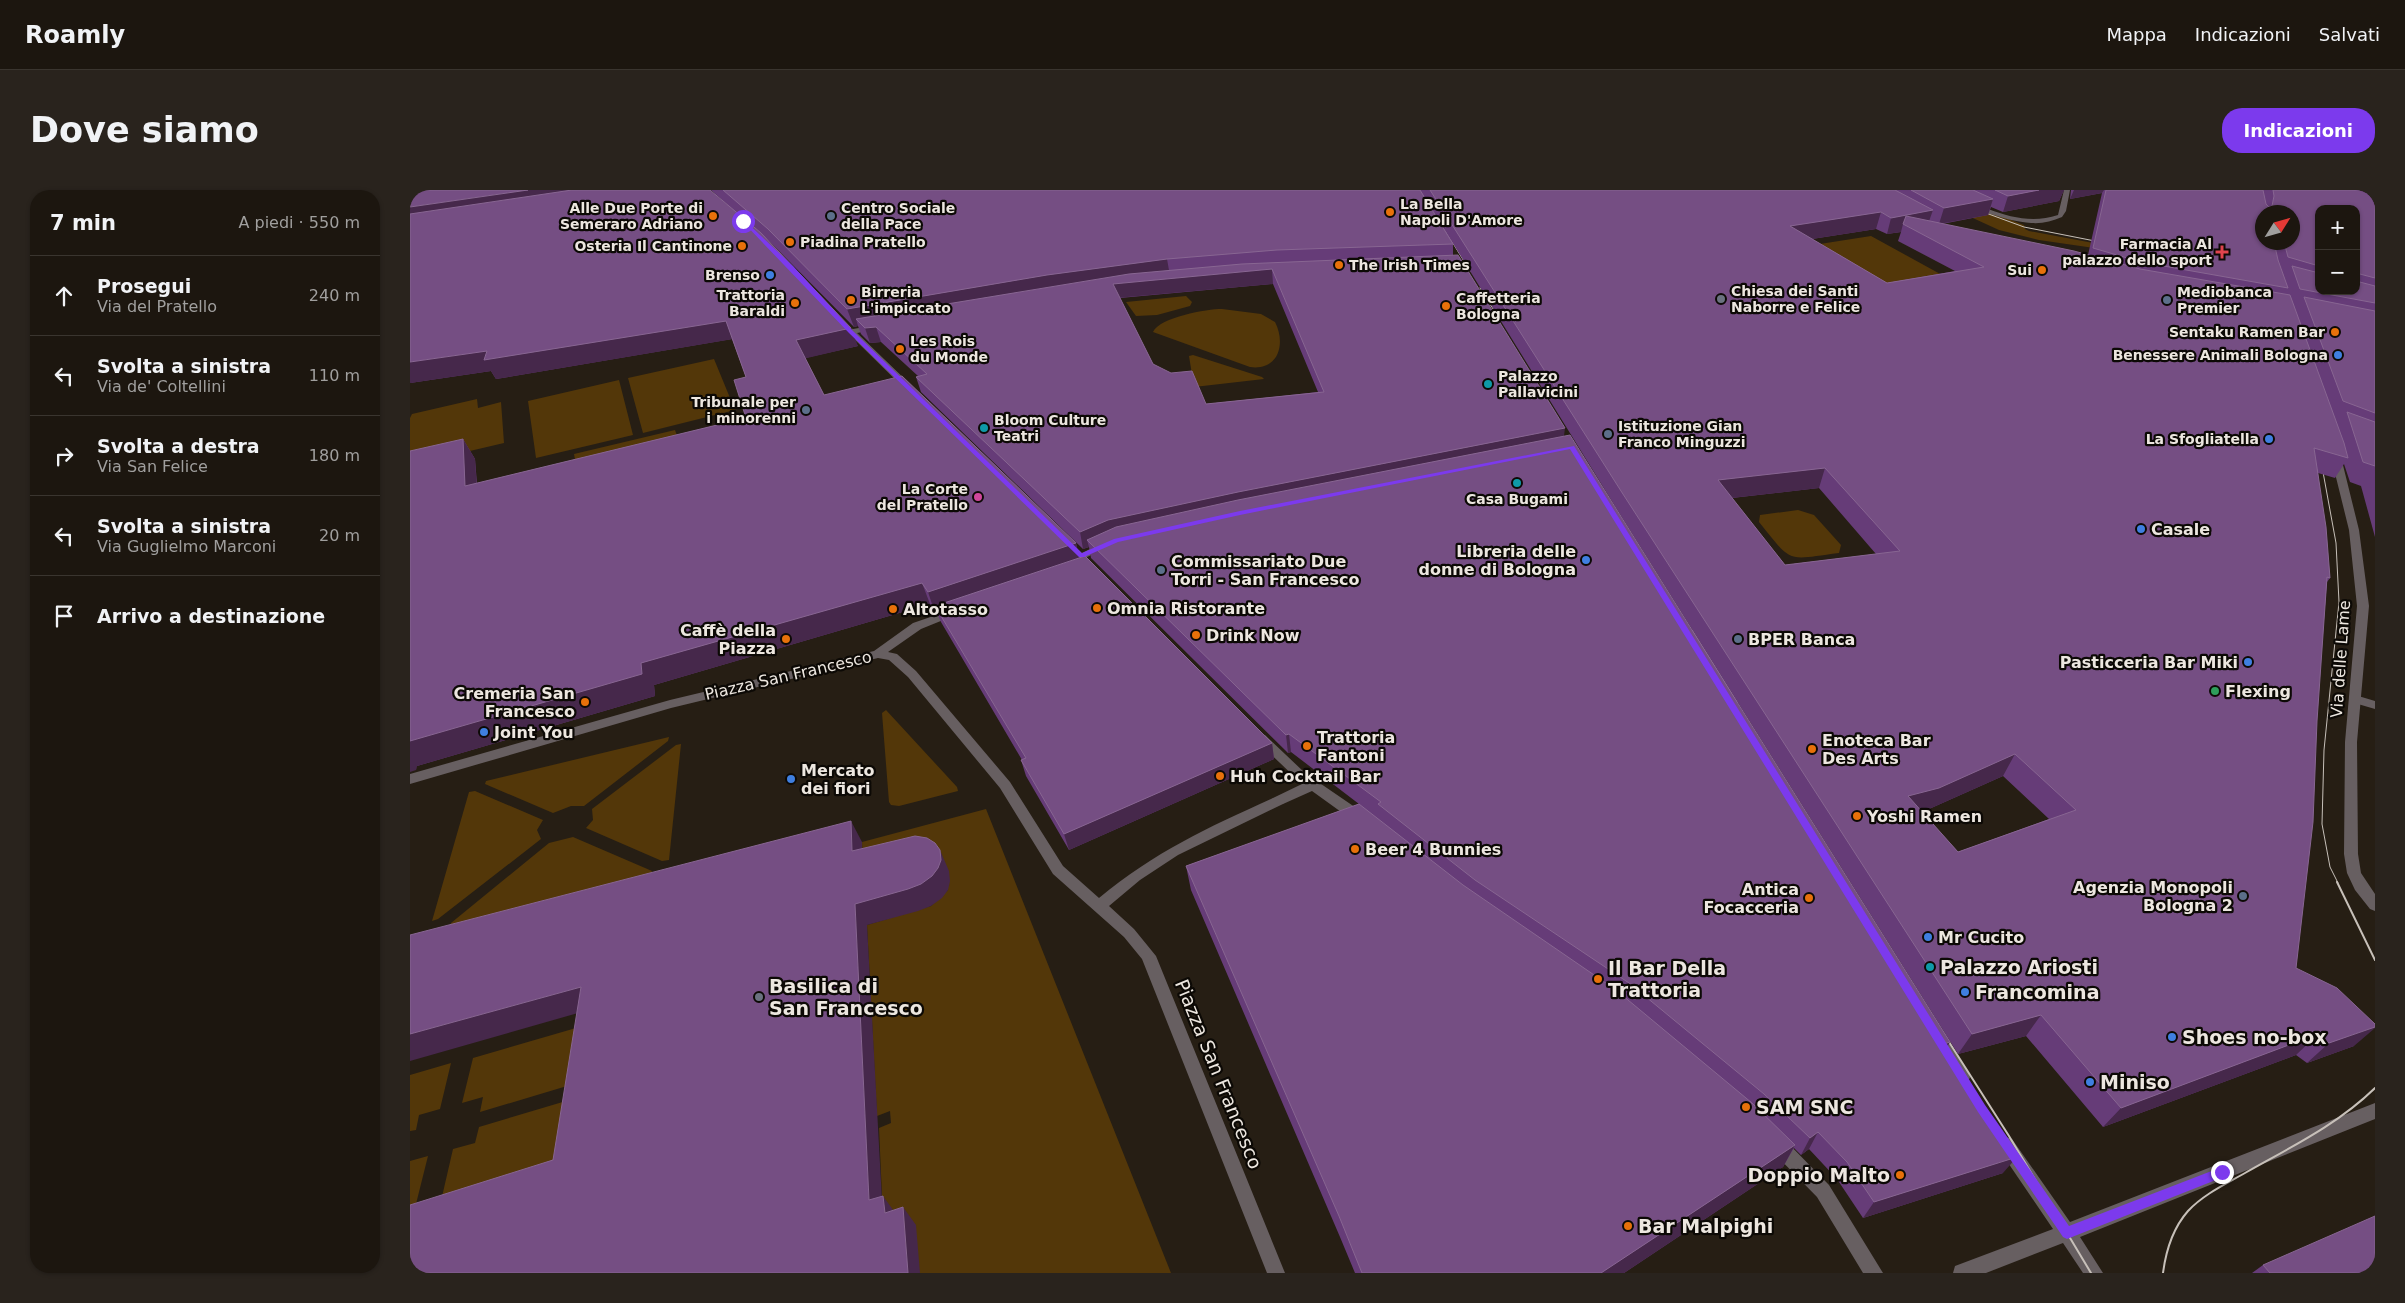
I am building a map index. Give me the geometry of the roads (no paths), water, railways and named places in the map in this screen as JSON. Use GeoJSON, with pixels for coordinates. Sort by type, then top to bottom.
{"type":"FeatureCollection","features":[{"type":"Feature","properties":{"kind":"street"},"geometry":{"type":"LineString","coordinates":[[1942,190],[1995,213],[2022,220],[2052,219],[2060,216],[2064,208],[2067,190]]}},
{"type":"Feature","properties":{"kind":"street"},"geometry":{"type":"LineString","coordinates":[[840,320],[916,394]]}},
{"type":"Feature","properties":{"kind":"street"},"geometry":{"type":"LineString","coordinates":[[851,332],[882,326]]}},
{"type":"Feature","properties":{"kind":"street","name":"Via delle Lame"},"geometry":{"type":"LineString","coordinates":[[2331,440],[2346,494],[2360,563],[2363,626],[2351,742],[2351,854],[2354,873],[2360,886],[2375,905]]}},
{"type":"Feature","properties":{"kind":"street"},"geometry":{"type":"LineString","coordinates":[[1091,566],[1078,552],[1116,540]]}},
{"type":"Feature","properties":{"kind":"street"},"geometry":{"type":"LineString","coordinates":[[878,654],[917,626],[967,608]]}},
{"type":"Feature","properties":{"kind":"street","name":"Piazza San Francesco"},"geometry":{"type":"LineString","coordinates":[[410,779],[678,702],[878,654],[893,657],[912,674],[1005,786],[1058,870],[1139,943],[1155,971],[1276,1273]]}},
{"type":"Feature","properties":{"kind":"street"},"geometry":{"type":"LineString","coordinates":[[2356,699],[2375,705]]}},
{"type":"Feature","properties":{"kind":"street"},"geometry":{"type":"LineString","coordinates":[[1250,727],[1300,776],[1372,828]]}},
{"type":"Feature","properties":{"kind":"street"},"geometry":{"type":"LineString","coordinates":[[1099,906],[1142,871],[1171,853],[1312,785]]}},
{"type":"Feature","properties":{"kind":"street"},"geometry":{"type":"LineString","coordinates":[[1929,1024],[1968,1086]]}},
{"type":"Feature","properties":{"kind":"street"},"geometry":{"type":"LineString","coordinates":[[1962,1273],[2375,1111]]}},
{"type":"Feature","properties":{"kind":"street"},"geometry":{"type":"LineString","coordinates":[[1997,1132],[2094,1273]]}},
{"type":"Feature","properties":{"kind":"street"},"geometry":{"type":"LineString","coordinates":[[1768,1136],[1824,1191],[1874,1273]]}},
{"type":"Feature","properties":{"kind":"tram line"},"geometry":{"type":"LineString","coordinates":[[1975,209],[2024,227],[2105,243]]}},
{"type":"Feature","properties":{"kind":"tram line"},"geometry":{"type":"LineString","coordinates":[[1440,222],[1470,271]]}},
{"type":"Feature","properties":{"kind":"tram line"},"geometry":{"type":"LineString","coordinates":[[1480,288],[1500,320]]}},
{"type":"Feature","properties":{"kind":"tram line"},"geometry":{"type":"LineString","coordinates":[[2321,461],[2336,543],[2339,602],[2324,750],[2322,824],[2330,867],[2338,883]]}},
{"type":"Feature","properties":{"kind":"tram line"},"geometry":{"type":"LineString","coordinates":[[1692,630],[1737,702]]}},
{"type":"Feature","properties":{"kind":"tram line"},"geometry":{"type":"LineString","coordinates":[[2337,882],[2375,960]]}},
{"type":"Feature","properties":{"kind":"tram line"},"geometry":{"type":"LineString","coordinates":[[1942,1031],[2009,1136],[2091,1273]]}},
{"type":"Feature","properties":{"kind":"tram line"},"geometry":{"type":"LineString","coordinates":[[2163,1273],[2168,1248],[2174,1232],[2194,1205],[2215,1190],[2329,1124],[2375,1088]]}},
{"type":"Feature","properties":{"kind":"place","name":"La Bella Napoli D'Amore"},"geometry":{"type":"Point","coordinates":[1390,212]}},
{"type":"Feature","properties":{"kind":"place","name":"Alle Due Porte di Semeraro Adriano"},"geometry":{"type":"Point","coordinates":[713,216]}},
{"type":"Feature","properties":{"kind":"place","name":"Centro Sociale della Pace"},"geometry":{"type":"Point","coordinates":[831,216]}},
{"type":"Feature","properties":{"kind":"place","name":"Piadina Pratello"},"geometry":{"type":"Point","coordinates":[790,242]}},
{"type":"Feature","properties":{"kind":"place","name":"Osteria Il Cantinone"},"geometry":{"type":"Point","coordinates":[742,246]}},
{"type":"Feature","properties":{"kind":"place","name":"Farmacia Al palazzo dello sport"},"geometry":{"type":"Point","coordinates":[2222,252]}},
{"type":"Feature","properties":{"kind":"place","name":"The Irish Times"},"geometry":{"type":"Point","coordinates":[1339,265]}},
{"type":"Feature","properties":{"kind":"place","name":"Sui"},"geometry":{"type":"Point","coordinates":[2042,270]}},
{"type":"Feature","properties":{"kind":"place","name":"Brenso"},"geometry":{"type":"Point","coordinates":[770,275]}},
{"type":"Feature","properties":{"kind":"place","name":"Chiesa dei Santi Naborre e Felice"},"geometry":{"type":"Point","coordinates":[1721,299]}},
{"type":"Feature","properties":{"kind":"place","name":"Birreria L'impiccato"},"geometry":{"type":"Point","coordinates":[851,300]}},
{"type":"Feature","properties":{"kind":"place","name":"Mediobanca Premier"},"geometry":{"type":"Point","coordinates":[2167,300]}},
{"type":"Feature","properties":{"kind":"place","name":"Trattoria Baraldi"},"geometry":{"type":"Point","coordinates":[795,303]}},
{"type":"Feature","properties":{"kind":"place","name":"Caffetteria Bologna"},"geometry":{"type":"Point","coordinates":[1446,306]}},
{"type":"Feature","properties":{"kind":"place","name":"Sentaku Ramen Bar"},"geometry":{"type":"Point","coordinates":[2335,332]}},
{"type":"Feature","properties":{"kind":"place","name":"Les Rois du Monde"},"geometry":{"type":"Point","coordinates":[900,349]}},
{"type":"Feature","properties":{"kind":"place","name":"Benessere Animali Bologna"},"geometry":{"type":"Point","coordinates":[2338,355]}},
{"type":"Feature","properties":{"kind":"place","name":"Palazzo Pallavicini"},"geometry":{"type":"Point","coordinates":[1488,384]}},
{"type":"Feature","properties":{"kind":"place","name":"Tribunale per i minorenni"},"geometry":{"type":"Point","coordinates":[806,410]}},
{"type":"Feature","properties":{"kind":"place","name":"Bloom Culture Teatri"},"geometry":{"type":"Point","coordinates":[984,428]}},
{"type":"Feature","properties":{"kind":"place","name":"Istituzione Gian Franco Minguzzi"},"geometry":{"type":"Point","coordinates":[1608,434]}},
{"type":"Feature","properties":{"kind":"place","name":"La Sfogliatella"},"geometry":{"type":"Point","coordinates":[2269,439]}},
{"type":"Feature","properties":{"kind":"place","name":"Casa Bugami"},"geometry":{"type":"Point","coordinates":[1517,483]}},
{"type":"Feature","properties":{"kind":"place","name":"La Corte del Pratello"},"geometry":{"type":"Point","coordinates":[978,497]}},
{"type":"Feature","properties":{"kind":"place","name":"Casale"},"geometry":{"type":"Point","coordinates":[2141,529]}},
{"type":"Feature","properties":{"kind":"place","name":"Libreria delle donne di Bologna"},"geometry":{"type":"Point","coordinates":[1586,560]}},
{"type":"Feature","properties":{"kind":"place","name":"Commissariato Due Torri - San Francesco"},"geometry":{"type":"Point","coordinates":[1161,570]}},
{"type":"Feature","properties":{"kind":"place","name":"Omnia Ristorante"},"geometry":{"type":"Point","coordinates":[1097,608]}},
{"type":"Feature","properties":{"kind":"place","name":"Altotasso"},"geometry":{"type":"Point","coordinates":[893,609]}},
{"type":"Feature","properties":{"kind":"place","name":"Drink Now"},"geometry":{"type":"Point","coordinates":[1196,635]}},
{"type":"Feature","properties":{"kind":"place","name":"Caffè della Piazza"},"geometry":{"type":"Point","coordinates":[786,639]}},
{"type":"Feature","properties":{"kind":"place","name":"BPER Banca"},"geometry":{"type":"Point","coordinates":[1738,639]}},
{"type":"Feature","properties":{"kind":"place","name":"Pasticceria Bar Miki"},"geometry":{"type":"Point","coordinates":[2248,662]}},
{"type":"Feature","properties":{"kind":"place","name":"Flexing"},"geometry":{"type":"Point","coordinates":[2215,691]}},
{"type":"Feature","properties":{"kind":"place","name":"Cremeria San Francesco"},"geometry":{"type":"Point","coordinates":[585,702]}},
{"type":"Feature","properties":{"kind":"place","name":"Joint You"},"geometry":{"type":"Point","coordinates":[484,732]}},
{"type":"Feature","properties":{"kind":"place","name":"Trattoria Fantoni"},"geometry":{"type":"Point","coordinates":[1307,746]}},
{"type":"Feature","properties":{"kind":"place","name":"Enoteca Bar Des Arts"},"geometry":{"type":"Point","coordinates":[1812,749]}},
{"type":"Feature","properties":{"kind":"place","name":"Huh Cocktail Bar"},"geometry":{"type":"Point","coordinates":[1220,776]}},
{"type":"Feature","properties":{"kind":"place","name":"Mercato dei fiori"},"geometry":{"type":"Point","coordinates":[791,779]}},
{"type":"Feature","properties":{"kind":"place","name":"Yoshi Ramen"},"geometry":{"type":"Point","coordinates":[1857,816]}},
{"type":"Feature","properties":{"kind":"place","name":"Beer 4 Bunnies"},"geometry":{"type":"Point","coordinates":[1355,849]}},
{"type":"Feature","properties":{"kind":"place","name":"Agenzia Monopoli Bologna 2"},"geometry":{"type":"Point","coordinates":[2243,896]}},
{"type":"Feature","properties":{"kind":"place","name":"Antica Focacceria"},"geometry":{"type":"Point","coordinates":[1809,898]}},
{"type":"Feature","properties":{"kind":"place","name":"Mr Cucito"},"geometry":{"type":"Point","coordinates":[1928,937]}},
{"type":"Feature","properties":{"kind":"place","name":"Palazzo Ariosti"},"geometry":{"type":"Point","coordinates":[1930,967]}},
{"type":"Feature","properties":{"kind":"place","name":"Il Bar Della Trattoria"},"geometry":{"type":"Point","coordinates":[1598,979]}},
{"type":"Feature","properties":{"kind":"place","name":"Francomina"},"geometry":{"type":"Point","coordinates":[1965,992]}},
{"type":"Feature","properties":{"kind":"place","name":"Basilica di San Francesco"},"geometry":{"type":"Point","coordinates":[759,997]}},
{"type":"Feature","properties":{"kind":"place","name":"Shoes no-box"},"geometry":{"type":"Point","coordinates":[2172,1037]}},
{"type":"Feature","properties":{"kind":"place","name":"Miniso"},"geometry":{"type":"Point","coordinates":[2090,1082]}},
{"type":"Feature","properties":{"kind":"place","name":"SAM SNC"},"geometry":{"type":"Point","coordinates":[1746,1107]}},
{"type":"Feature","properties":{"kind":"place","name":"Doppio Malto"},"geometry":{"type":"Point","coordinates":[1900,1175]}},
{"type":"Feature","properties":{"kind":"place","name":"Bar Malpighi"},"geometry":{"type":"Point","coordinates":[1628,1226]}}]}
